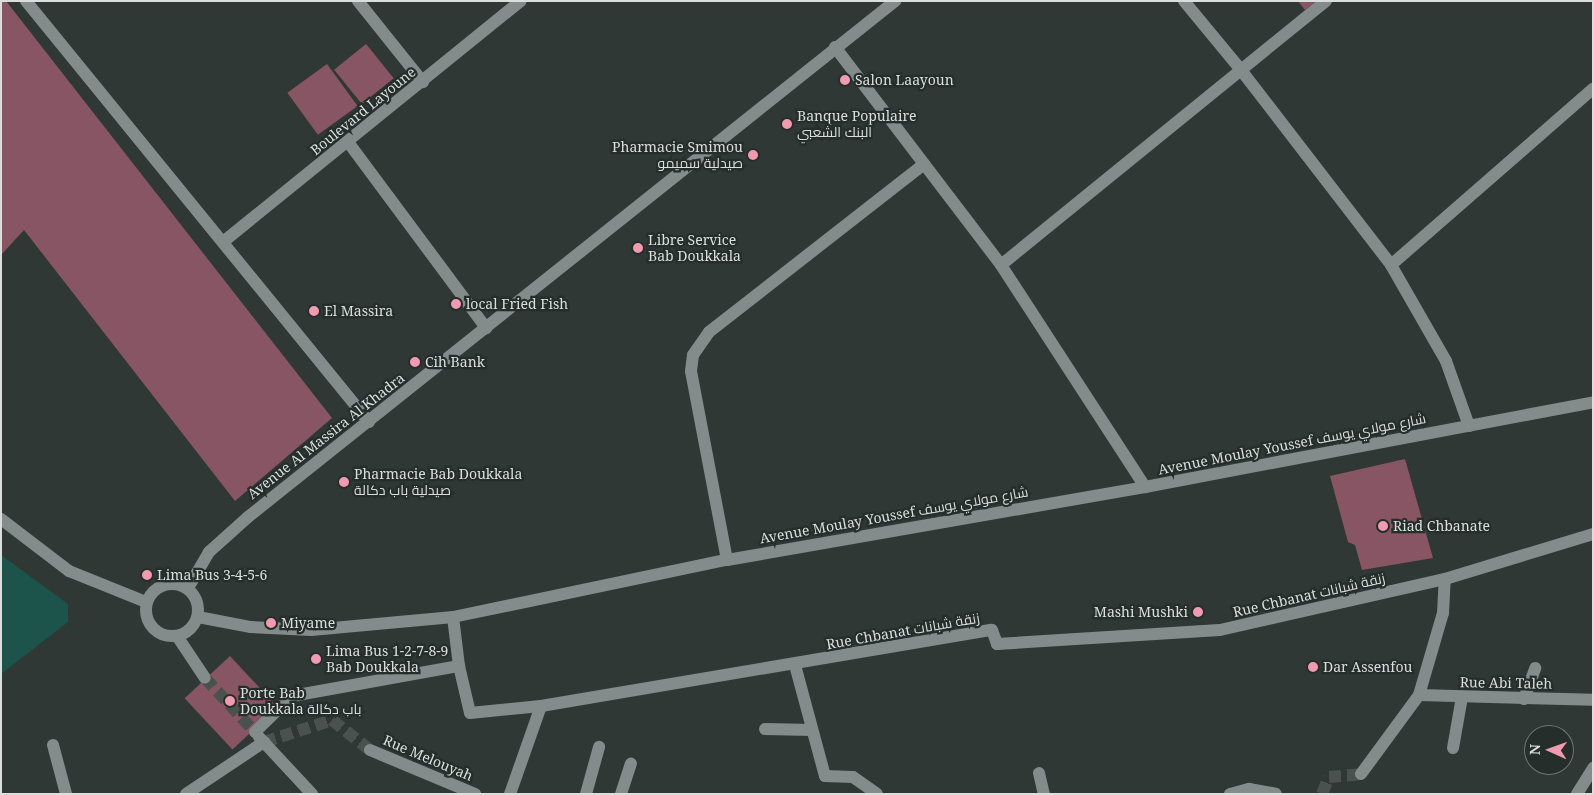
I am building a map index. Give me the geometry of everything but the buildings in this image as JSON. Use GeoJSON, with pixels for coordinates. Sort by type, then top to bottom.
{"type":"FeatureCollection","features":[{"type":"Feature","properties":{"kind":"street"},"geometry":{"type":"LineString","coordinates":[[26,1],[369,422]]}},
{"type":"Feature","properties":{"kind":"street"},"geometry":{"type":"LineString","coordinates":[[358,1],[423,82]]}},
{"type":"Feature","properties":{"kind":"street","name":"Boulevard Layoune"},"geometry":{"type":"LineString","coordinates":[[223,242],[521,1]]}},
{"type":"Feature","properties":{"kind":"street","name":"Avenue Al Massira Al Khadra"},"geometry":{"type":"LineString","coordinates":[[188,588],[208,552],[328,452],[369,422],[835,47],[895,1]]}},
{"type":"Feature","properties":{"kind":"street"},"geometry":{"type":"LineString","coordinates":[[1184,1],[1242,70],[1391,265],[1446,361],[1469,426]]}},
{"type":"Feature","properties":{"kind":"street"},"geometry":{"type":"LineString","coordinates":[[1000,265],[1326,1]]}},
{"type":"Feature","properties":{"kind":"street"},"geometry":{"type":"LineString","coordinates":[[835,47],[1000,265],[1145,487]]}},
{"type":"Feature","properties":{"kind":"street"},"geometry":{"type":"LineString","coordinates":[[1391,265],[1593,89]]}},
{"type":"Feature","properties":{"kind":"street"},"geometry":{"type":"LineString","coordinates":[[348,142],[486,328]]}},
{"type":"Feature","properties":{"kind":"street"},"geometry":{"type":"LineString","coordinates":[[727,560],[691,371],[693,354],[709,332],[924,164]]}},
{"type":"Feature","properties":{"kind":"street","name":"Avenue Moulay Youssef شارع مولاي يوسف"},"geometry":{"type":"LineString","coordinates":[[198,617],[251,627],[311,630],[453,617],[727,560],[1145,487],[1593,402]]}},
{"type":"Feature","properties":{"kind":"street"},"geometry":{"type":"LineString","coordinates":[[1,520],[69,571],[146,602]]}},
{"type":"Feature","properties":{"kind":"street","name":"Rue Chbanat زنقة شبانات"},"geometry":{"type":"LineString","coordinates":[[459,666],[470,713],[541,706],[795,665],[992,630],[997,644],[1220,630],[1445,579],[1593,534]]}},
{"type":"Feature","properties":{"kind":"street"},"geometry":{"type":"LineString","coordinates":[[1360,774],[1419,695],[1440,628],[1445,579]]}},
{"type":"Feature","properties":{"kind":"street"},"geometry":{"type":"LineString","coordinates":[[179,584],[188,588],[199,606],[198,617],[190,630],[177,636],[164,636],[152,628],[146,616],[146,602],[159,586],[179,584]]}},
{"type":"Feature","properties":{"kind":"street"},"geometry":{"type":"LineString","coordinates":[[312,794],[254,731],[292,696],[459,666],[453,617]]}},
{"type":"Feature","properties":{"kind":"street"},"geometry":{"type":"LineString","coordinates":[[177,636],[205,678]]}},
{"type":"Feature","properties":{"kind":"street"},"geometry":{"type":"LineString","coordinates":[[795,665],[825,776],[853,776],[877,794]]}},
{"type":"Feature","properties":{"kind":"street"},"geometry":{"type":"LineString","coordinates":[[1524,699],[1535,668]]}},
{"type":"Feature","properties":{"kind":"street","name":"Rue Abi Taleh"},"geometry":{"type":"LineString","coordinates":[[1419,695],[1593,700]]}},
{"type":"Feature","properties":{"kind":"street"},"geometry":{"type":"LineString","coordinates":[[1453,748],[1462,697]]}},
{"type":"Feature","properties":{"kind":"street"},"geometry":{"type":"LineString","coordinates":[[510,794],[541,706]]}},
{"type":"Feature","properties":{"kind":"street"},"geometry":{"type":"LineString","coordinates":[[765,729],[812,730]]}},
{"type":"Feature","properties":{"kind":"street"},"geometry":{"type":"LineString","coordinates":[[186,794],[264,742]]}},
{"type":"Feature","properties":{"kind":"street"},"geometry":{"type":"LineString","coordinates":[[53,745],[66,794]]}},
{"type":"Feature","properties":{"kind":"street"},"geometry":{"type":"LineString","coordinates":[[586,794],[599,747]]}},
{"type":"Feature","properties":{"kind":"street","name":"Rue Melouyah"},"geometry":{"type":"LineString","coordinates":[[370,750],[474,794]]}},
{"type":"Feature","properties":{"kind":"street"},"geometry":{"type":"LineString","coordinates":[[621,794],[631,764]]}},
{"type":"Feature","properties":{"kind":"street"},"geometry":{"type":"LineString","coordinates":[[1577,794],[1593,768]]}},
{"type":"Feature","properties":{"kind":"street"},"geometry":{"type":"LineString","coordinates":[[1039,773],[1044,794]]}},
{"type":"Feature","properties":{"kind":"street"},"geometry":{"type":"LineString","coordinates":[[1230,794],[1249,789],[1276,794]]}},
{"type":"Feature","properties":{"kind":"green space"},"geometry":{"type":"Polygon","coordinates":[[[1,555],[68,604],[68,622],[1,674],[1,555]]]}},
{"type":"Feature","properties":{"kind":"tunnel"},"geometry":{"type":"LineString","coordinates":[[205,678],[253,730]]}},
{"type":"Feature","properties":{"kind":"tunnel"},"geometry":{"type":"LineString","coordinates":[[264,742],[332,720],[370,750]]}},
{"type":"Feature","properties":{"kind":"tunnel"},"geometry":{"type":"LineString","coordinates":[[1322,794],[1329,777],[1361,774]]}},
{"type":"Feature","properties":{"kind":"place","name":"Salon Laayoun"},"geometry":{"type":"Point","coordinates":[845,80]}},
{"type":"Feature","properties":{"kind":"place","name":"Banque Populaire البنك الشعبي"},"geometry":{"type":"Point","coordinates":[787,124]}},
{"type":"Feature","properties":{"kind":"place","name":"Pharmacie Smimou صيدلية سميمو"},"geometry":{"type":"Point","coordinates":[753,155]}},
{"type":"Feature","properties":{"kind":"place","name":"Libre Service Bab Doukkala"},"geometry":{"type":"Point","coordinates":[638,248]}},
{"type":"Feature","properties":{"kind":"place","name":"local Fried Fish"},"geometry":{"type":"Point","coordinates":[456,304]}},
{"type":"Feature","properties":{"kind":"place","name":"El Massira"},"geometry":{"type":"Point","coordinates":[314,311]}},
{"type":"Feature","properties":{"kind":"place","name":"Cih Bank"},"geometry":{"type":"Point","coordinates":[415,362]}},
{"type":"Feature","properties":{"kind":"place","name":"Pharmacie Bab Doukkala صيدلية باب دكالة"},"geometry":{"type":"Point","coordinates":[344,482]}},
{"type":"Feature","properties":{"kind":"place","name":"Riad Chbanate"},"geometry":{"type":"Point","coordinates":[1383,526]}},
{"type":"Feature","properties":{"kind":"place","name":"Lima Bus 3-4-5-6"},"geometry":{"type":"Point","coordinates":[147,575]}},
{"type":"Feature","properties":{"kind":"place","name":"Mashi Mushki"},"geometry":{"type":"Point","coordinates":[1198,612]}},
{"type":"Feature","properties":{"kind":"place","name":"Miyame"},"geometry":{"type":"Point","coordinates":[271,623]}},
{"type":"Feature","properties":{"kind":"place","name":"Lima Bus 1-2-7-8-9 Bab Doukkala"},"geometry":{"type":"Point","coordinates":[316,659]}},
{"type":"Feature","properties":{"kind":"place","name":"Dar Assenfou"},"geometry":{"type":"Point","coordinates":[1313,667]}},
{"type":"Feature","properties":{"kind":"place","name":"Porte Bab Doukkala باب دكالة"},"geometry":{"type":"Point","coordinates":[230,701]}}]}
